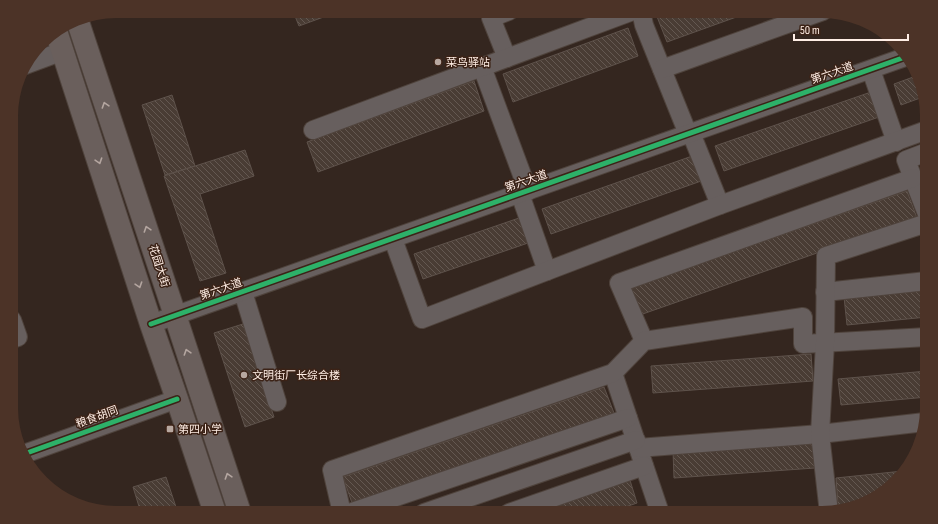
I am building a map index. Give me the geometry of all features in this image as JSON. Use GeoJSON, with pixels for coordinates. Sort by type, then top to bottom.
{"type":"FeatureCollection","features":[{"type":"Feature","properties":{"kind":"main road","name":"花园大街"},"geometry":{"type":"LineString","coordinates":[[78,25],[176,315],[238,506]]}},
{"type":"Feature","properties":{"kind":"main road"},"geometry":{"type":"LineString","coordinates":[[58,36],[151,324],[213,506]]}},
{"type":"Feature","properties":{"kind":"street"},"geometry":{"type":"LineString","coordinates":[[491,18],[507,58]]}},
{"type":"Feature","properties":{"kind":"street"},"geometry":{"type":"LineString","coordinates":[[312,130],[614,18]]}},
{"type":"Feature","properties":{"kind":"street"},"geometry":{"type":"LineString","coordinates":[[642,18],[644,26],[720,205]]}},
{"type":"Feature","properties":{"kind":"street"},"geometry":{"type":"LineString","coordinates":[[662,69],[804,18]]}},
{"type":"Feature","properties":{"kind":"street"},"geometry":{"type":"LineString","coordinates":[[34,62],[64,51]]}},
{"type":"Feature","properties":{"kind":"street","name":"第六大道"},"geometry":{"type":"LineString","coordinates":[[151,324],[902,58]]}},
{"type":"Feature","properties":{"kind":"street"},"geometry":{"type":"LineString","coordinates":[[482,67],[524,192],[547,271]]}},
{"type":"Feature","properties":{"kind":"street"},"geometry":{"type":"LineString","coordinates":[[871,70],[896,142]]}},
{"type":"Feature","properties":{"kind":"street"},"geometry":{"type":"LineString","coordinates":[[393,239],[422,319],[720,205],[920,133]]}},
{"type":"Feature","properties":{"kind":"street"},"geometry":{"type":"LineString","coordinates":[[920,155],[906,160],[920,196]]}},
{"type":"Feature","properties":{"kind":"street"},"geometry":{"type":"LineString","coordinates":[[644,341],[619,283],[913,178]]}},
{"type":"Feature","properties":{"kind":"street"},"geometry":{"type":"LineString","coordinates":[[826,506],[820,434],[825,343],[826,256],[920,225]]}},
{"type":"Feature","properties":{"kind":"street"},"geometry":{"type":"LineString","coordinates":[[826,292],[920,282]]}},
{"type":"Feature","properties":{"kind":"street"},"geometry":{"type":"LineString","coordinates":[[242,292],[277,402]]}},
{"type":"Feature","properties":{"kind":"street"},"geometry":{"type":"LineString","coordinates":[[340,506],[332,470],[613,374],[644,341],[803,317],[803,344],[920,337]]}},
{"type":"Feature","properties":{"kind":"street"},"geometry":{"type":"LineString","coordinates":[[613,374],[644,466],[653,506]]}},
{"type":"Feature","properties":{"kind":"street","name":"粮食胡同"},"geometry":{"type":"LineString","coordinates":[[28,452],[177,399]]}},
{"type":"Feature","properties":{"kind":"street"},"geometry":{"type":"LineString","coordinates":[[370,506],[628,418]]}},
{"type":"Feature","properties":{"kind":"street"},"geometry":{"type":"LineString","coordinates":[[446,506],[637,444],[820,434],[919,423]]}},
{"type":"Feature","properties":{"kind":"street"},"geometry":{"type":"LineString","coordinates":[[529,506],[644,466]]}},
{"type":"Feature","properties":{"kind":"building"},"geometry":{"type":"Polygon","coordinates":[[[296,18],[321,18],[299,26],[296,18]]]}},
{"type":"Feature","properties":{"kind":"building"},"geometry":{"type":"Polygon","coordinates":[[[658,18],[734,18],[667,42],[658,18]]]}},
{"type":"Feature","properties":{"kind":"building"},"geometry":{"type":"Polygon","coordinates":[[[628,28],[638,56],[513,102],[503,74],[628,28]]]}},
{"type":"Feature","properties":{"kind":"building"},"geometry":{"type":"Polygon","coordinates":[[[912,77],[918,99],[901,105],[894,84],[912,77]]]}},
{"type":"Feature","properties":{"kind":"building"},"geometry":{"type":"Polygon","coordinates":[[[474,81],[484,111],[318,172],[307,142],[474,81]]]}},
{"type":"Feature","properties":{"kind":"building"},"geometry":{"type":"Polygon","coordinates":[[[871,92],[879,117],[724,171],[715,146],[871,92]]]}},
{"type":"Feature","properties":{"kind":"building"},"geometry":{"type":"Polygon","coordinates":[[[172,95],[195,166],[165,175],[142,105],[172,95]]]}},
{"type":"Feature","properties":{"kind":"building"},"geometry":{"type":"Polygon","coordinates":[[[245,150],[254,176],[200,194],[226,273],[200,281],[164,176],[245,150]]]}},
{"type":"Feature","properties":{"kind":"building"},"geometry":{"type":"Polygon","coordinates":[[[695,155],[704,180],[551,234],[542,209],[695,155]]]}},
{"type":"Feature","properties":{"kind":"building"},"geometry":{"type":"Polygon","coordinates":[[[907,191],[917,218],[637,316],[627,289],[907,191]]]}},
{"type":"Feature","properties":{"kind":"building"},"geometry":{"type":"Polygon","coordinates":[[[522,217],[531,242],[423,279],[414,254],[522,217]]]}},
{"type":"Feature","properties":{"kind":"building"},"geometry":{"type":"Polygon","coordinates":[[[920,291],[920,318],[847,325],[844,297],[920,291]]]}},
{"type":"Feature","properties":{"kind":"building","name":"文明街厂长综合楼"},"geometry":{"type":"Polygon","coordinates":[[[243,324],[274,417],[245,427],[214,333],[243,324]]]}},
{"type":"Feature","properties":{"kind":"building"},"geometry":{"type":"Polygon","coordinates":[[[811,354],[813,381],[653,393],[651,366],[811,354]]]}},
{"type":"Feature","properties":{"kind":"building"},"geometry":{"type":"Polygon","coordinates":[[[920,372],[920,398],[841,405],[838,379],[920,372]]]}},
{"type":"Feature","properties":{"kind":"building"},"geometry":{"type":"Polygon","coordinates":[[[604,387],[614,413],[352,503],[343,477],[604,387]]]}},
{"type":"Feature","properties":{"kind":"building"},"geometry":{"type":"Polygon","coordinates":[[[813,441],[815,468],[674,478],[673,451],[813,441]]]}},
{"type":"Feature","properties":{"kind":"building"},"geometry":{"type":"Polygon","coordinates":[[[896,472],[877,490],[854,501],[838,505],[836,478],[896,472]]]}},
{"type":"Feature","properties":{"kind":"building"},"geometry":{"type":"Polygon","coordinates":[[[166,477],[176,506],[139,506],[133,487],[166,477]]]}},
{"type":"Feature","properties":{"kind":"building"},"geometry":{"type":"Polygon","coordinates":[[[629,477],[637,503],[628,506],[545,506],[629,477]]]}},
{"type":"Feature","properties":{"kind":"cycle path"},"geometry":{"type":"LineString","coordinates":[[151,324],[901,58]]}},
{"type":"Feature","properties":{"kind":"cycle path"},"geometry":{"type":"LineString","coordinates":[[28,452],[177,399]]}},
{"type":"Feature","properties":{"kind":"place","name":"菜鸟驿站"},"geometry":{"type":"Point","coordinates":[438,62]}},
{"type":"Feature","properties":{"kind":"place","name":"文明街厂长综合楼"},"geometry":{"type":"Point","coordinates":[244,375]}},
{"type":"Feature","properties":{"kind":"place","name":"第四小学"},"geometry":{"type":"Point","coordinates":[170,429]}}]}
